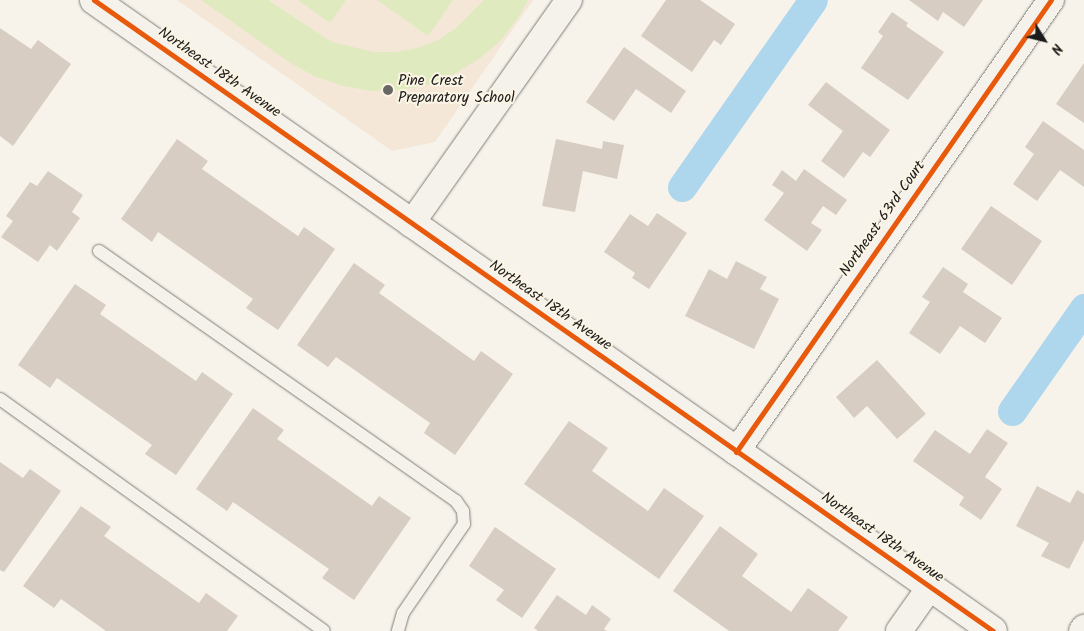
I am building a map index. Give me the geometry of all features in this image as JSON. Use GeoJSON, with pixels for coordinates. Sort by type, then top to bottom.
{"type":"FeatureCollection","features":[{"type":"Feature","properties":{"kind":"street","name":"Northeast 18th Avenue"},"geometry":{"type":"LineString","coordinates":[[94,0],[993,631]]}},
{"type":"Feature","properties":{"kind":"street"},"geometry":{"type":"LineString","coordinates":[[411,224],[569,0]]}},
{"type":"Feature","properties":{"kind":"street","name":"Northeast 63rd Court"},"geometry":{"type":"LineString","coordinates":[[736,452],[1051,0]]}},
{"type":"Feature","properties":{"kind":"street"},"geometry":{"type":"LineString","coordinates":[[899,631],[930,587]]}},
{"type":"Feature","properties":{"kind":"lane"},"geometry":{"type":"LineString","coordinates":[[99,251],[456,501],[463,511],[464,524],[403,613],[398,631]]}},
{"type":"Feature","properties":{"kind":"lane"},"geometry":{"type":"LineString","coordinates":[[0,399],[324,631]]}},
{"type":"Feature","properties":{"kind":"shaded area","name":"Pine Crest Preparatory School"},"geometry":{"type":"Polygon","coordinates":[[[177,0],[533,0],[435,142],[392,151],[177,0]]]}},
{"type":"Feature","properties":{"kind":"green space"},"geometry":{"type":"Polygon","coordinates":[[[201,0],[268,0],[332,42],[374,52],[396,52],[417,48],[438,40],[456,28],[484,0],[528,0],[518,18],[500,41],[479,59],[454,74],[428,85],[399,90],[371,91],[343,86],[316,77],[292,64],[201,0]]]}},
{"type":"Feature","properties":{"kind":"green space"},"geometry":{"type":"Polygon","coordinates":[[[298,0],[346,0],[330,23],[298,0]]]}},
{"type":"Feature","properties":{"kind":"green space"},"geometry":{"type":"Polygon","coordinates":[[[377,0],[453,0],[428,36],[377,0]]]}},
{"type":"Feature","properties":{"kind":"building"},"geometry":{"type":"Polygon","coordinates":[[[666,0],[700,0],[735,24],[721,45],[714,40],[692,72],[641,36],[666,0]]]}},
{"type":"Feature","properties":{"kind":"building"},"geometry":{"type":"Polygon","coordinates":[[[909,0],[983,0],[964,27],[943,12],[938,21],[909,0]]]}},
{"type":"Feature","properties":{"kind":"building"},"geometry":{"type":"Polygon","coordinates":[[[892,12],[908,23],[906,26],[944,52],[908,100],[861,68],[883,36],[878,32],[892,12]]]}},
{"type":"Feature","properties":{"kind":"building"},"geometry":{"type":"Polygon","coordinates":[[[0,28],[31,49],[38,40],[71,64],[13,146],[0,136],[0,28]]]}},
{"type":"Feature","properties":{"kind":"building"},"geometry":{"type":"Polygon","coordinates":[[[624,47],[686,91],[671,113],[636,89],[614,121],[586,102],[624,47]]]}},
{"type":"Feature","properties":{"kind":"building"},"geometry":{"type":"Polygon","coordinates":[[[1084,63],[1084,123],[1056,104],[1084,63]]]}},
{"type":"Feature","properties":{"kind":"building"},"geometry":{"type":"Polygon","coordinates":[[[826,82],[890,130],[870,157],[863,152],[844,178],[821,161],[843,131],[808,105],[826,82]]]}},
{"type":"Feature","properties":{"kind":"building"},"geometry":{"type":"Polygon","coordinates":[[[1043,121],[1084,150],[1084,187],[1060,170],[1037,201],[1013,184],[1034,154],[1025,147],[1043,121]]]}},
{"type":"Feature","properties":{"kind":"building"},"geometry":{"type":"Polygon","coordinates":[[[177,139],[208,161],[202,169],[298,236],[304,227],[335,249],[278,330],[246,308],[253,299],[158,232],[152,242],[121,219],[177,139]]]}},
{"type":"Feature","properties":{"kind":"building"},"geometry":{"type":"Polygon","coordinates":[[[556,139],[602,149],[603,141],[624,145],[617,179],[583,171],[575,212],[542,206],[556,139]]]}},
{"type":"Feature","properties":{"kind":"building"},"geometry":{"type":"Polygon","coordinates":[[[804,169],[847,200],[836,215],[823,206],[811,223],[822,230],[807,251],[764,220],[784,193],[772,185],[782,170],[796,181],[804,169]]]}},
{"type":"Feature","properties":{"kind":"building"},"geometry":{"type":"Polygon","coordinates":[[[48,171],[83,195],[72,212],[80,218],[57,251],[50,245],[38,262],[1,237],[13,221],[6,216],[30,182],[37,186],[48,171]]]}},
{"type":"Feature","properties":{"kind":"building"},"geometry":{"type":"Polygon","coordinates":[[[991,206],[1042,241],[1012,285],[961,249],[991,206]]]}},
{"type":"Feature","properties":{"kind":"building"},"geometry":{"type":"Polygon","coordinates":[[[657,213],[687,233],[649,289],[632,278],[635,273],[604,252],[630,214],[648,226],[657,213]]]}},
{"type":"Feature","properties":{"kind":"building"},"geometry":{"type":"Polygon","coordinates":[[[736,261],[767,277],[760,289],[779,299],[754,349],[685,316],[709,269],[727,279],[736,261]]]}},
{"type":"Feature","properties":{"kind":"building"},"geometry":{"type":"Polygon","coordinates":[[[354,263],[385,285],[379,293],[474,361],[481,351],[513,374],[455,455],[424,433],[430,423],[336,357],[328,367],[297,345],[354,263]]]}},
{"type":"Feature","properties":{"kind":"building"},"geometry":{"type":"Polygon","coordinates":[[[943,267],[968,284],[963,292],[1002,318],[985,343],[960,326],[940,354],[909,333],[930,302],[922,297],[943,267]]]}},
{"type":"Feature","properties":{"kind":"building"},"geometry":{"type":"Polygon","coordinates":[[[75,284],[106,305],[100,314],[196,381],[202,372],[233,394],[176,475],[145,454],[152,445],[57,378],[50,388],[18,365],[75,284]]]}},
{"type":"Feature","properties":{"kind":"building"},"geometry":{"type":"Polygon","coordinates":[[[877,360],[926,414],[897,439],[867,406],[854,418],[836,397],[877,360]]]}},
{"type":"Feature","properties":{"kind":"building"},"geometry":{"type":"Polygon","coordinates":[[[253,408],[284,430],[277,439],[372,506],[379,496],[411,518],[354,600],[322,578],[329,569],[233,502],[227,511],[196,489],[253,408]]]}},
{"type":"Feature","properties":{"kind":"building"},"geometry":{"type":"Polygon","coordinates":[[[569,421],[608,448],[592,471],[648,511],[664,488],[704,516],[659,579],[524,484],[569,421]]]}},
{"type":"Feature","properties":{"kind":"building"},"geometry":{"type":"Polygon","coordinates":[[[987,429],[1008,443],[985,477],[1002,489],[981,520],[959,505],[964,497],[913,461],[935,430],[970,454],[987,429]]]}},
{"type":"Feature","properties":{"kind":"building"},"geometry":{"type":"Polygon","coordinates":[[[0,462],[23,478],[30,469],[61,491],[4,572],[0,570],[0,462]]]}},
{"type":"Feature","properties":{"kind":"building"},"geometry":{"type":"Polygon","coordinates":[[[1037,486],[1070,503],[1077,490],[1084,494],[1084,540],[1069,569],[1041,556],[1049,543],[1016,526],[1037,486]]]}},
{"type":"Feature","properties":{"kind":"building"},"geometry":{"type":"Polygon","coordinates":[[[81,506],[111,527],[104,536],[199,603],[206,593],[238,616],[227,631],[106,631],[61,599],[54,608],[23,586],[81,506]]]}},
{"type":"Feature","properties":{"kind":"building"},"geometry":{"type":"Polygon","coordinates":[[[720,526],[758,554],[742,576],[791,612],[808,588],[848,617],[838,631],[729,631],[673,591],[720,526]]]}},
{"type":"Feature","properties":{"kind":"building"},"geometry":{"type":"Polygon","coordinates":[[[495,527],[556,569],[522,618],[496,600],[504,590],[469,566],[495,527]]]}},
{"type":"Feature","properties":{"kind":"building"},"geometry":{"type":"Polygon","coordinates":[[[557,595],[586,615],[592,605],[611,619],[604,629],[607,631],[538,631],[534,628],[557,595]]]}},
{"type":"Feature","properties":{"kind":"waterway"},"geometry":{"type":"LineString","coordinates":[[682,187],[813,0]]}},
{"type":"Feature","properties":{"kind":"waterway"},"geometry":{"type":"LineString","coordinates":[[1012,411],[1084,308]]}},
{"type":"Feature","properties":{"kind":"cycle path"},"geometry":{"type":"LineString","coordinates":[[94,0],[993,631]]}},
{"type":"Feature","properties":{"kind":"cycle path"},"geometry":{"type":"LineString","coordinates":[[736,452],[1051,0]]}},
{"type":"Feature","properties":{"kind":"place","name":"Pine Crest Preparatory School"},"geometry":{"type":"Point","coordinates":[388,90]}}]}
